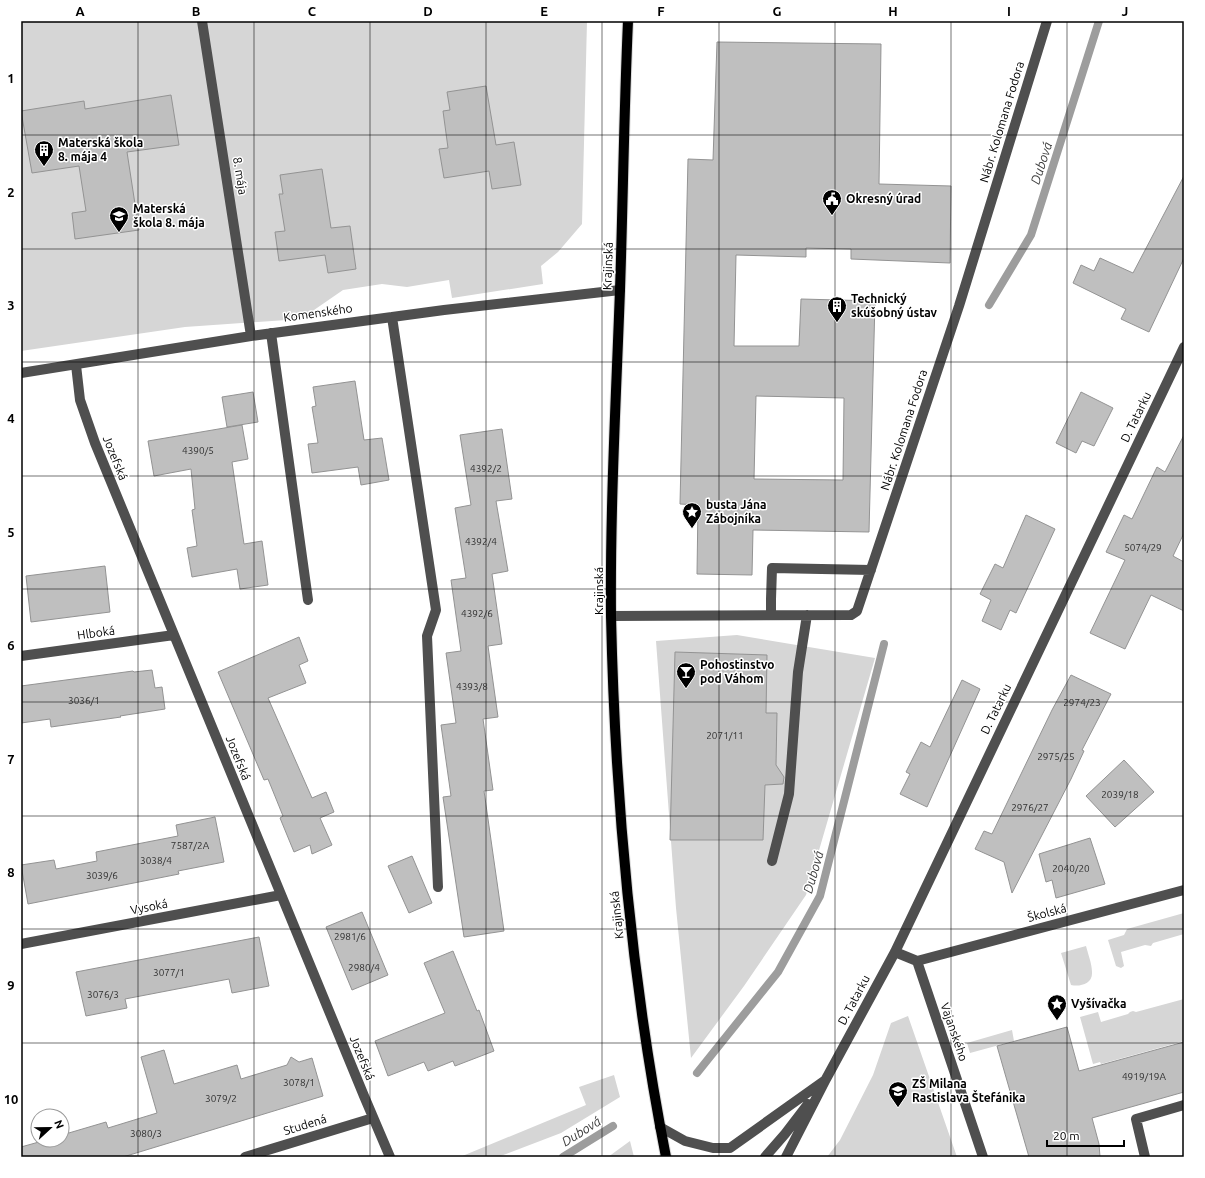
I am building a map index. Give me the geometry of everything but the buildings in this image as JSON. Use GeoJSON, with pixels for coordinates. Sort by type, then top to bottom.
{"type":"FeatureCollection","features":[{"type":"Feature","properties":{"kind":"main road","name":"Krajinská"},"geometry":{"type":"LineString","coordinates":[[628,21],[614,456],[611,616],[621,823],[627,888],[636,972],[666,1157]]}},
{"type":"Feature","properties":{"kind":"street","name":"8. mája"},"geometry":{"type":"LineString","coordinates":[[202,21],[251,336]]}},
{"type":"Feature","properties":{"kind":"street","name":"Nábr. Kolomana Fodora"},"geometry":{"type":"LineString","coordinates":[[611,616],[807,615],[851,614],[857,611],[959,306],[1047,21]]}},
{"type":"Feature","properties":{"kind":"street","name":"Komenského"},"geometry":{"type":"LineString","coordinates":[[21,373],[271,333],[620,290]]}},
{"type":"Feature","properties":{"kind":"street"},"geometry":{"type":"LineString","coordinates":[[392,317],[436,610],[427,636],[438,887]]}},
{"type":"Feature","properties":{"kind":"street"},"geometry":{"type":"LineString","coordinates":[[271,333],[308,600]]}},
{"type":"Feature","properties":{"kind":"street","name":"D. Tatarku"},"geometry":{"type":"LineString","coordinates":[[786,1157],[895,952],[1184,347]]}},
{"type":"Feature","properties":{"kind":"street","name":"Jozefská"},"geometry":{"type":"LineString","coordinates":[[76,365],[80,400],[94,443],[390,1157]]}},
{"type":"Feature","properties":{"kind":"street"},"geometry":{"type":"LineString","coordinates":[[772,615],[772,568],[871,570]]}},
{"type":"Feature","properties":{"kind":"street"},"geometry":{"type":"LineString","coordinates":[[772,861],[789,794],[798,672],[807,615]]}},
{"type":"Feature","properties":{"kind":"street","name":"Hlboká"},"geometry":{"type":"LineString","coordinates":[[21,656],[174,635]]}},
{"type":"Feature","properties":{"kind":"street","name":"Školská"},"geometry":{"type":"LineString","coordinates":[[917,962],[1184,890]]}},
{"type":"Feature","properties":{"kind":"street","name":"Vysoká"},"geometry":{"type":"LineString","coordinates":[[21,944],[281,895]]}},
{"type":"Feature","properties":{"kind":"street"},"geometry":{"type":"LineString","coordinates":[[895,952],[917,962]]}},
{"type":"Feature","properties":{"kind":"street","name":"Vajanského"},"geometry":{"type":"LineString","coordinates":[[917,962],[983,1157]]}},
{"type":"Feature","properties":{"kind":"street"},"geometry":{"type":"LineString","coordinates":[[660,1127],[685,1141],[713,1148],[730,1148],[826,1080]]}},
{"type":"Feature","properties":{"kind":"street","name":"D. Tatarku"},"geometry":{"type":"LineString","coordinates":[[764,1157],[785,1134],[826,1080]]}},
{"type":"Feature","properties":{"kind":"street"},"geometry":{"type":"LineString","coordinates":[[1145,1157],[1136,1119],[1184,1104]]}},
{"type":"Feature","properties":{"kind":"street","name":"Studená"},"geometry":{"type":"LineString","coordinates":[[245,1157],[373,1118]]}},
{"type":"Feature","properties":{"kind":"shaded area"},"geometry":{"type":"Polygon","coordinates":[[[21,21],[587,21],[582,224],[558,252],[541,266],[543,284],[452,298],[449,280],[407,287],[382,284],[343,290],[301,319],[185,327],[21,351],[21,21]]]}},
{"type":"Feature","properties":{"kind":"shaded area"},"geometry":{"type":"Polygon","coordinates":[[[737,635],[875,658],[806,895],[744,986],[691,1058],[676,908],[656,641],[737,635]]]}},
{"type":"Feature","properties":{"kind":"shaded area"},"geometry":{"type":"Polygon","coordinates":[[[1184,913],[1184,934],[1153,943],[1151,946],[1145,945],[1121,952],[1124,966],[1121,968],[1116,966],[1108,940],[1124,935],[1127,929],[1184,913]]]}},
{"type":"Feature","properties":{"kind":"shaded area"},"geometry":{"type":"Polygon","coordinates":[[[1086,946],[1092,976],[1085,984],[1078,986],[1071,985],[1061,953],[1086,946]]]}},
{"type":"Feature","properties":{"kind":"shaded area"},"geometry":{"type":"Polygon","coordinates":[[[1184,999],[1184,1041],[1101,1064],[1100,1062],[1093,1064],[1080,1017],[1098,1012],[1101,1022],[1128,1014],[1133,1011],[1136,1012],[1184,999]]]}},
{"type":"Feature","properties":{"kind":"shaded area","name":"ZŠ Milana Rastislava Štefánika"},"geometry":{"type":"Polygon","coordinates":[[[908,1016],[957,1157],[827,1157],[840,1140],[873,1075],[891,1023],[908,1016]]]}},
{"type":"Feature","properties":{"kind":"shaded area"},"geometry":{"type":"Polygon","coordinates":[[[1012,1030],[1014,1041],[970,1053],[967,1043],[1012,1030]]]}},
{"type":"Feature","properties":{"kind":"shaded area"},"geometry":{"type":"Polygon","coordinates":[[[614,1075],[620,1097],[561,1133],[498,1157],[460,1157],[586,1105],[579,1087],[614,1075]]]}},
{"type":"Feature","properties":{"kind":"shaded area"},"geometry":{"type":"Polygon","coordinates":[[[630,1141],[634,1157],[608,1157],[630,1141]]]}},
{"type":"Feature","properties":{"kind":"waterway","name":"Dubová"},"geometry":{"type":"LineString","coordinates":[[989,305],[1031,235],[1099,21]]}},
{"type":"Feature","properties":{"kind":"waterway","name":"Dubová"},"geometry":{"type":"LineString","coordinates":[[697,1073],[778,972],[820,896],[884,644]]}},
{"type":"Feature","properties":{"kind":"waterway","name":"Dubová"},"geometry":{"type":"LineString","coordinates":[[563,1157],[613,1126]]}},
{"type":"Feature","properties":{"kind":"place","name":"Materská škola 8. mája 4"},"geometry":{"type":"Point","coordinates":[44,167]}},
{"type":"Feature","properties":{"kind":"place","name":"Okresný úrad"},"geometry":{"type":"Point","coordinates":[832,216]}},
{"type":"Feature","properties":{"kind":"place","name":"Materská škola 8. mája"},"geometry":{"type":"Point","coordinates":[119,233]}},
{"type":"Feature","properties":{"kind":"place","name":"Technický skúšobný ústav"},"geometry":{"type":"Point","coordinates":[837,323]}},
{"type":"Feature","properties":{"kind":"place","name":"busta Jána Zábojníka"},"geometry":{"type":"Point","coordinates":[692,529]}},
{"type":"Feature","properties":{"kind":"place","name":"Pohostinstvo pod Váhom"},"geometry":{"type":"Point","coordinates":[686,689]}},
{"type":"Feature","properties":{"kind":"place","name":"Vyšívačka"},"geometry":{"type":"Point","coordinates":[1057,1021]}},
{"type":"Feature","properties":{"kind":"place","name":"ZŠ Milana Rastislava Štefánika"},"geometry":{"type":"Point","coordinates":[898,1108]}}]}
